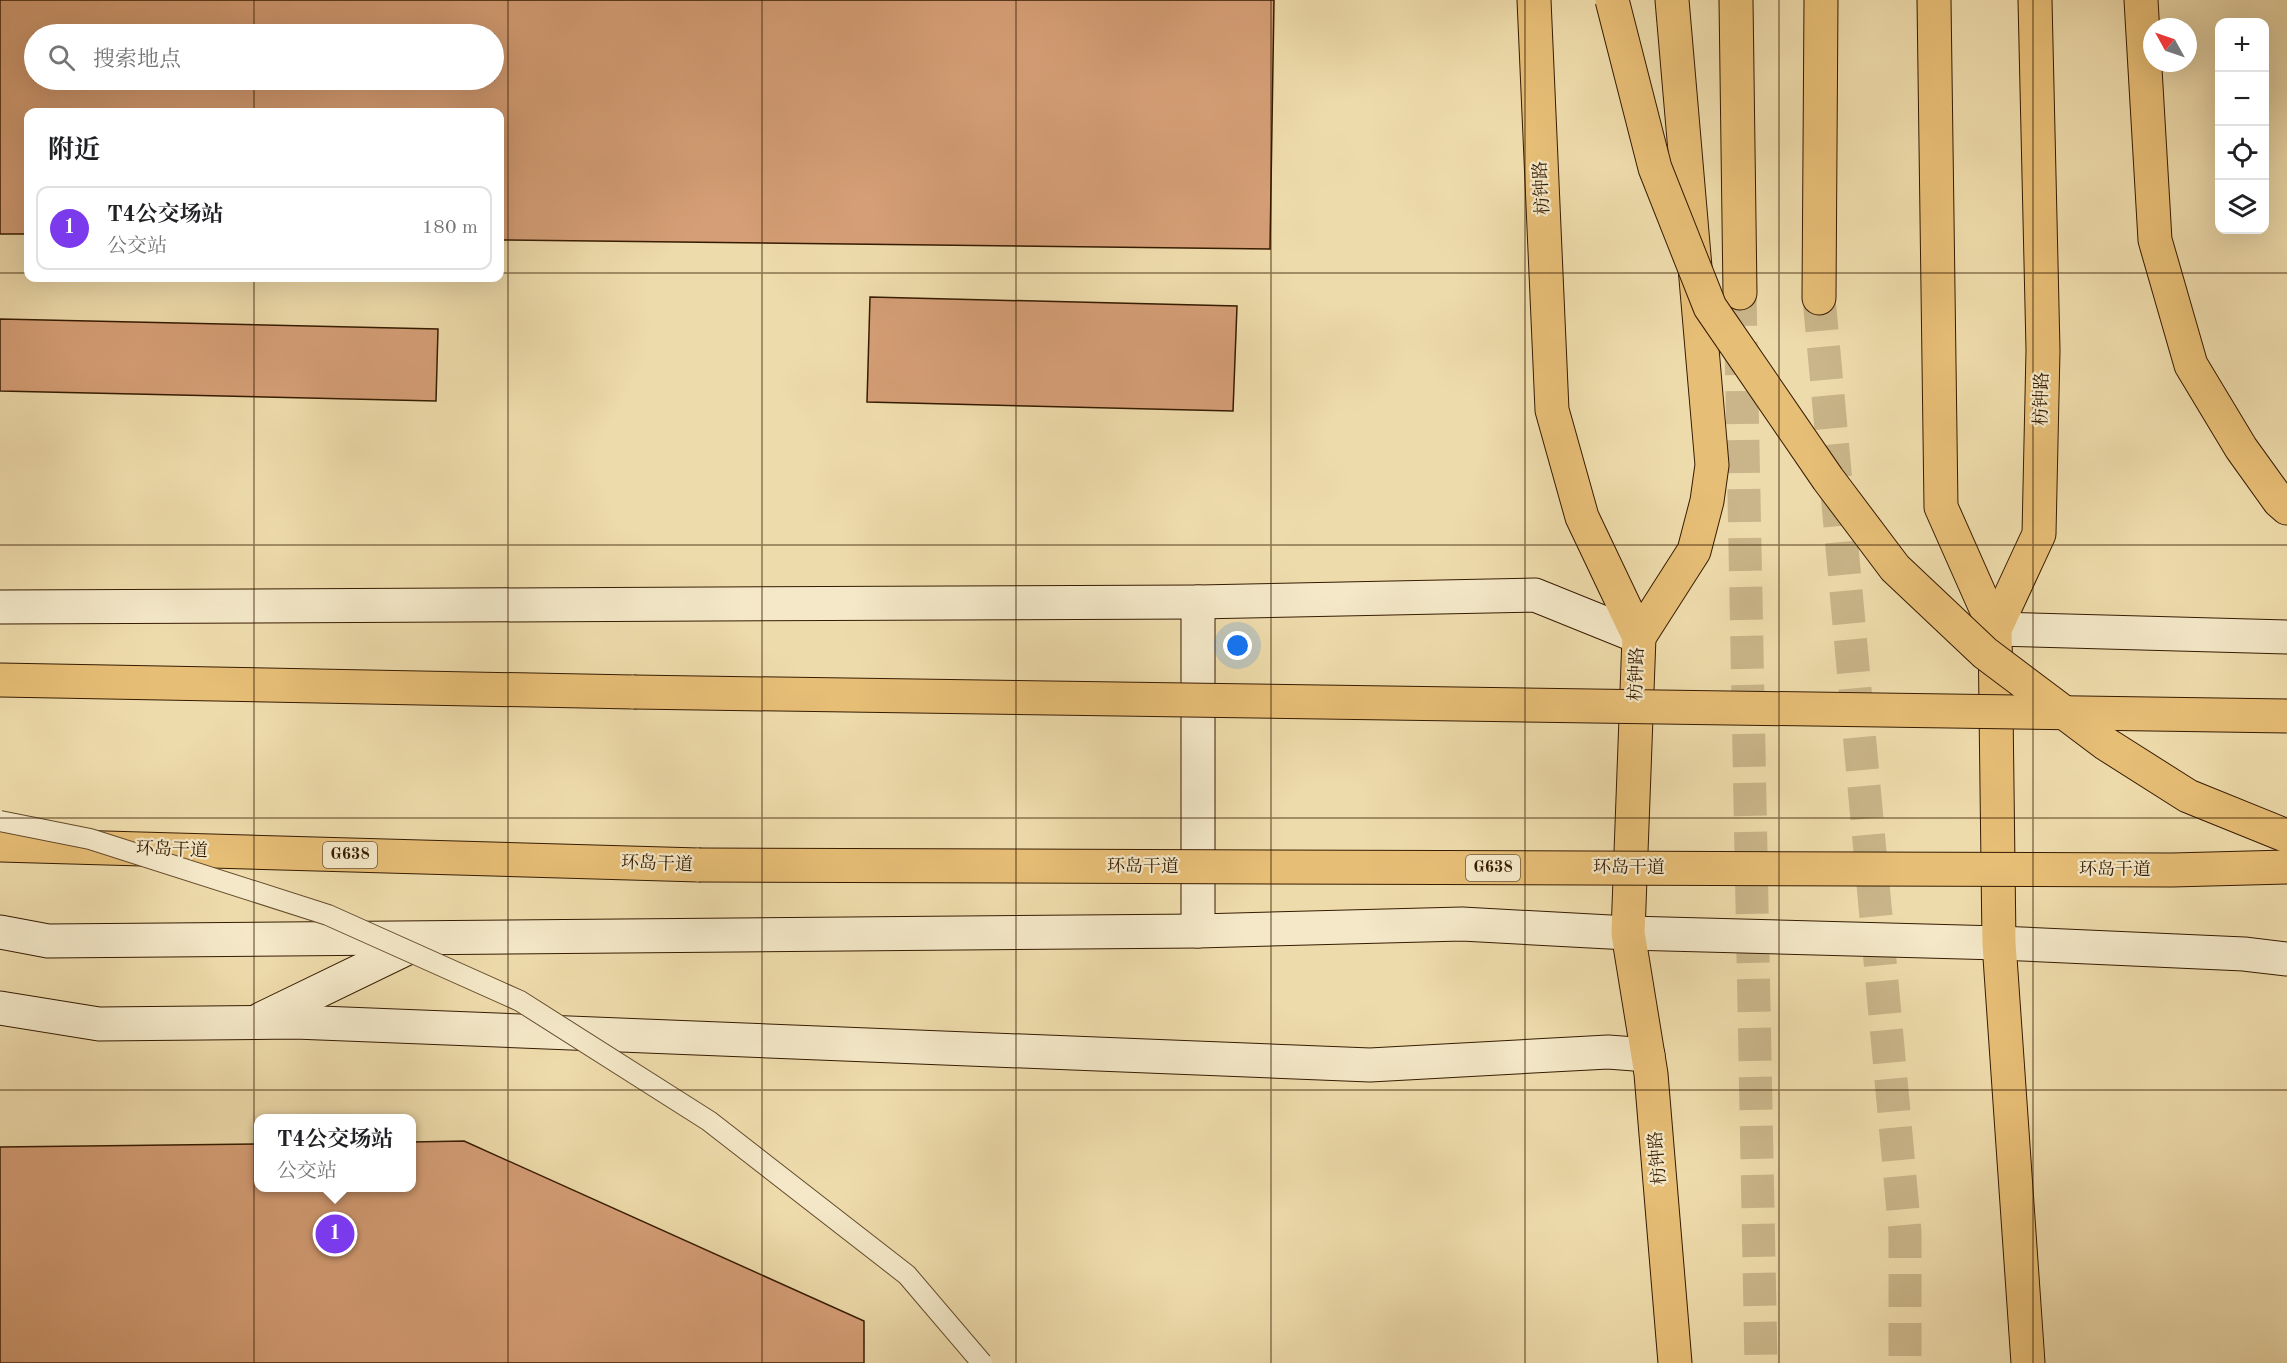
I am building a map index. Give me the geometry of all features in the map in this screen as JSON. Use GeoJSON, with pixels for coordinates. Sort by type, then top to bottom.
{"type":"FeatureCollection","features":[{"type":"Feature","properties":{"kind":"highway","name":"枋钟路"},"geometry":{"type":"LineString","coordinates":[[1534,0],[1552,410],[1582,517],[1639,637],[1628,933],[1648,1056],[1675,1363]]}},
{"type":"Feature","properties":{"kind":"highway"},"geometry":{"type":"LineString","coordinates":[[1612,0],[1654,168],[1710,307],[1828,479],[1895,568],[1985,653],[2106,744],[2188,796],[2287,836]]}},
{"type":"Feature","properties":{"kind":"highway"},"geometry":{"type":"LineString","coordinates":[[1639,637],[1694,551],[1707,501],[1712,465],[1672,0]]}},
{"type":"Feature","properties":{"kind":"highway"},"geometry":{"type":"LineString","coordinates":[[1736,0],[1740,293]]}},
{"type":"Feature","properties":{"kind":"highway"},"geometry":{"type":"LineString","coordinates":[[1819,298],[1821,0]]}},
{"type":"Feature","properties":{"kind":"highway"},"geometry":{"type":"LineString","coordinates":[[1934,0],[1941,507],[1995,629]]}},
{"type":"Feature","properties":{"kind":"highway","name":"枋钟路"},"geometry":{"type":"LineString","coordinates":[[2028,1363],[1999,943],[1995,629],[2039,534],[2043,350],[2035,0]]}},
{"type":"Feature","properties":{"kind":"highway"},"geometry":{"type":"LineString","coordinates":[[2141,0],[2155,240],[2187,354],[2191,365],[2241,448],[2278,501],[2287,508]]}},
{"type":"Feature","properties":{"kind":"highway"},"geometry":{"type":"LineString","coordinates":[[0,680],[2287,717]]}},
{"type":"Feature","properties":{"kind":"highway","name":"环岛干道"},"geometry":{"type":"LineString","coordinates":[[0,845],[699,865],[2172,870],[2287,867]]}},
{"type":"Feature","properties":{"kind":"main road"},"geometry":{"type":"LineString","coordinates":[[0,607],[1198,602],[1535,595],[1639,637]]}},
{"type":"Feature","properties":{"kind":"main road"},"geometry":{"type":"LineString","coordinates":[[1198,602],[1198,931]]}},
{"type":"Feature","properties":{"kind":"main road"},"geometry":{"type":"LineString","coordinates":[[1995,629],[2287,637]]}},
{"type":"Feature","properties":{"kind":"main road"},"geometry":{"type":"LineString","coordinates":[[0,932],[48,941],[1198,931],[1462,924],[1628,933],[1999,943],[2244,954],[2287,959]]}},
{"type":"Feature","properties":{"kind":"main road"},"geometry":{"type":"LineString","coordinates":[[255,1023],[351,974],[429,938]]}},
{"type":"Feature","properties":{"kind":"main road"},"geometry":{"type":"LineString","coordinates":[[0,1008],[99,1024],[295,1022],[1370,1065],[1608,1052],[1648,1056]]}},
{"type":"Feature","properties":{"kind":"lane"},"geometry":{"type":"LineString","coordinates":[[0,821],[90,839],[328,915],[520,1001],[709,1121],[907,1275],[982,1363]]}},
{"type":"Feature","properties":{"kind":"building"},"geometry":{"type":"Polygon","coordinates":[[[0,0],[1274,0],[1270,249],[504,240],[504,108],[24,108],[24,234],[0,234],[0,0]]]}},
{"type":"Feature","properties":{"kind":"building"},"geometry":{"type":"Polygon","coordinates":[[[870,297],[1237,306],[1233,411],[867,402],[870,297]]]}},
{"type":"Feature","properties":{"kind":"building"},"geometry":{"type":"Polygon","coordinates":[[[0,319],[438,329],[436,401],[0,391],[0,319]]]}},
{"type":"Feature","properties":{"kind":"building"},"geometry":{"type":"Polygon","coordinates":[[[464,1141],[864,1321],[864,1363],[0,1363],[0,1147],[254,1144],[254,1192],[416,1192],[416,1142],[464,1141]]]}},
{"type":"Feature","properties":{"kind":"tunnel"},"geometry":{"type":"LineString","coordinates":[[1740,293],[1761,1363]]}},
{"type":"Feature","properties":{"kind":"tunnel"},"geometry":{"type":"LineString","coordinates":[[1819,298],[1905,1232],[1905,1363]]}},
{"type":"Feature","properties":{"kind":"place","name":"T4公交场站"},"geometry":{"type":"Point","coordinates":[335,1234]}}]}
